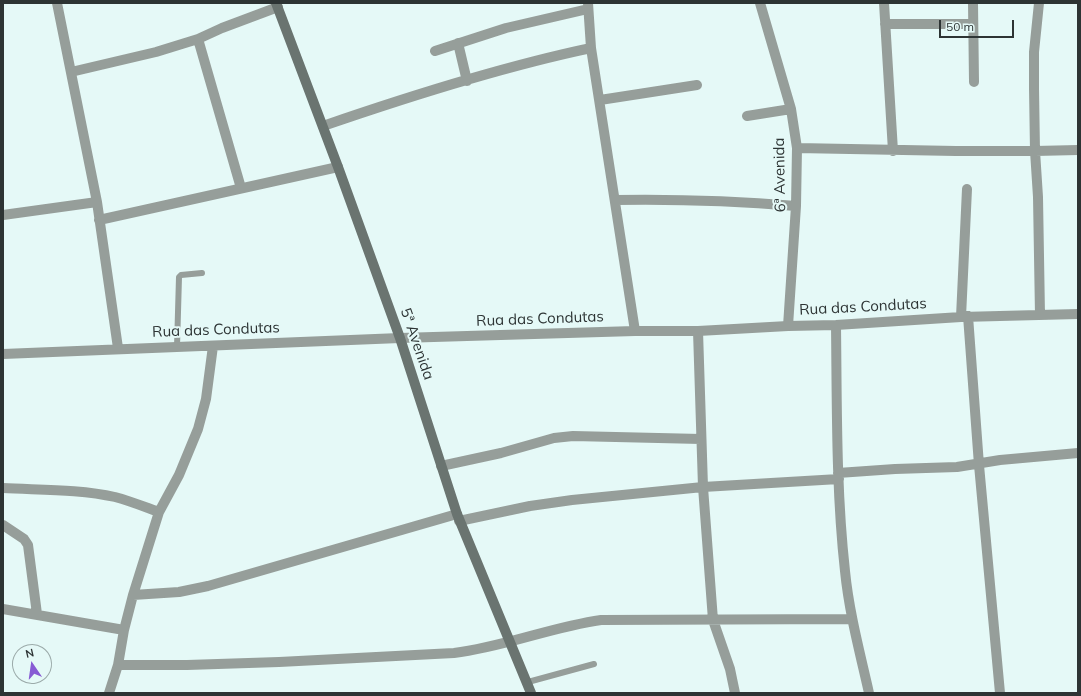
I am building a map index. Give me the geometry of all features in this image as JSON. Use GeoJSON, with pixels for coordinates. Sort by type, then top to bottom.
{"type":"FeatureCollection","features":[{"type":"Feature","properties":{"kind":"street"},"geometry":{"type":"LineString","coordinates":[[57,3],[96,202],[118,348]]}},
{"type":"Feature","properties":{"kind":"street","name":"6ª Avenida"},"geometry":{"type":"LineString","coordinates":[[760,3],[790,109],[797,148],[796,206],[788,326]]}},
{"type":"Feature","properties":{"kind":"street"},"geometry":{"type":"LineString","coordinates":[[884,3],[893,151]]}},
{"type":"Feature","properties":{"kind":"street"},"geometry":{"type":"LineString","coordinates":[[973,3],[972,24],[974,82]]}},
{"type":"Feature","properties":{"kind":"street"},"geometry":{"type":"LineString","coordinates":[[1039,3],[1034,52],[1035,151],[1038,197],[1040,315]]}},
{"type":"Feature","properties":{"kind":"street"},"geometry":{"type":"LineString","coordinates":[[71,72],[156,52],[198,39],[277,5]]}},
{"type":"Feature","properties":{"kind":"street","name":"5ª Avenida"},"geometry":{"type":"LineString","coordinates":[[277,5],[323,126],[400,338],[458,517],[509,642],[528,682],[531,693]]}},
{"type":"Feature","properties":{"kind":"street"},"geometry":{"type":"LineString","coordinates":[[436,51],[506,28],[588,6],[591,48],[635,331]]}},
{"type":"Feature","properties":{"kind":"street"},"geometry":{"type":"LineString","coordinates":[[885,24],[972,24]]}},
{"type":"Feature","properties":{"kind":"street"},"geometry":{"type":"LineString","coordinates":[[198,39],[241,188]]}},
{"type":"Feature","properties":{"kind":"street"},"geometry":{"type":"LineString","coordinates":[[458,43],[467,80]]}},
{"type":"Feature","properties":{"kind":"street"},"geometry":{"type":"LineString","coordinates":[[323,126],[467,80],[556,55],[591,48]]}},
{"type":"Feature","properties":{"kind":"street"},"geometry":{"type":"LineString","coordinates":[[600,100],[698,86]]}},
{"type":"Feature","properties":{"kind":"street"},"geometry":{"type":"LineString","coordinates":[[747,116],[790,109]]}},
{"type":"Feature","properties":{"kind":"street"},"geometry":{"type":"LineString","coordinates":[[797,148],[893,151],[1078,150]]}},
{"type":"Feature","properties":{"kind":"street"},"geometry":{"type":"LineString","coordinates":[[99,220],[338,167]]}},
{"type":"Feature","properties":{"kind":"street"},"geometry":{"type":"LineString","coordinates":[[967,189],[964,316],[1000,693]]}},
{"type":"Feature","properties":{"kind":"street"},"geometry":{"type":"LineString","coordinates":[[615,200],[662,199],[727,201],[796,206]]}},
{"type":"Feature","properties":{"kind":"street"},"geometry":{"type":"LineString","coordinates":[[3,215],[96,202]]}},
{"type":"Feature","properties":{"kind":"street","name":"Rua das Condutas"},"geometry":{"type":"LineString","coordinates":[[3,354],[118,348],[213,346],[400,338],[635,331],[698,331],[836,325],[964,316],[1078,314]]}},
{"type":"Feature","properties":{"kind":"street"},"geometry":{"type":"LineString","coordinates":[[836,325],[839,505],[845,572],[852,619],[869,693]]}},
{"type":"Feature","properties":{"kind":"street"},"geometry":{"type":"LineString","coordinates":[[698,331],[703,487],[712,620],[730,670],[735,693]]}},
{"type":"Feature","properties":{"kind":"street"},"geometry":{"type":"LineString","coordinates":[[112,692],[124,630],[159,512],[179,475],[198,429],[206,399],[213,346]]}},
{"type":"Feature","properties":{"kind":"street"},"geometry":{"type":"LineString","coordinates":[[441,466],[501,453],[554,438],[573,436],[701,439]]}},
{"type":"Feature","properties":{"kind":"street"},"geometry":{"type":"LineString","coordinates":[[134,595],[179,592],[208,586],[458,517],[537,505],[703,487],[839,476],[895,469],[979,465],[1000,460],[1078,453]]}},
{"type":"Feature","properties":{"kind":"street"},"geometry":{"type":"LineString","coordinates":[[3,488],[104,495],[159,512]]}},
{"type":"Feature","properties":{"kind":"street"},"geometry":{"type":"LineString","coordinates":[[3,525],[24,539],[28,545],[37,614]]}},
{"type":"Feature","properties":{"kind":"street"},"geometry":{"type":"LineString","coordinates":[[3,609],[124,630]]}},
{"type":"Feature","properties":{"kind":"street"},"geometry":{"type":"LineString","coordinates":[[118,665],[187,665],[351,659],[454,653],[509,642],[553,630],[601,620],[852,619]]}},
{"type":"Feature","properties":{"kind":"lane"},"geometry":{"type":"LineString","coordinates":[[177,347],[179,277],[182,275],[202,273]]}},
{"type":"Feature","properties":{"kind":"lane"},"geometry":{"type":"LineString","coordinates":[[528,682],[594,664]]}}]}
